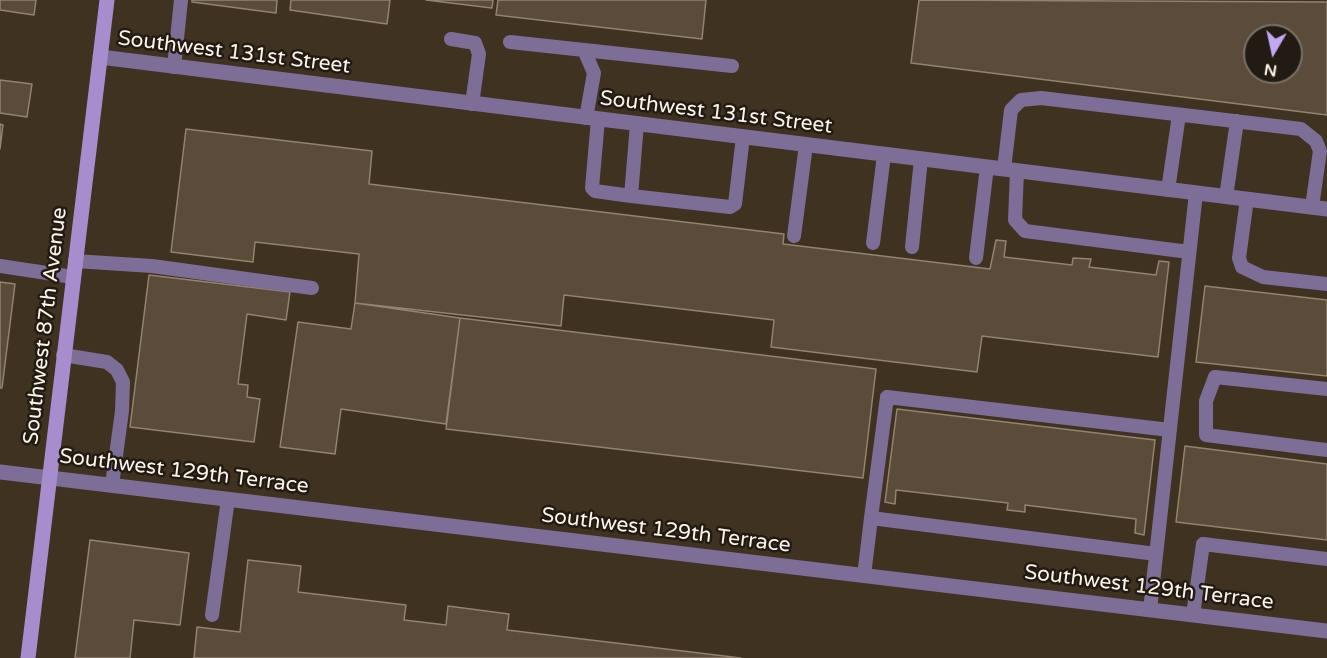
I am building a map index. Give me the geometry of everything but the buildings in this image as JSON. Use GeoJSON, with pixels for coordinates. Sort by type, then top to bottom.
{"type":"FeatureCollection","features":[{"type":"Feature","properties":{"kind":"main road","name":"Southwest 87th Avenue"},"geometry":{"type":"LineString","coordinates":[[28,658],[48,476],[107,0]]}},
{"type":"Feature","properties":{"kind":"street","name":"Southwest 131st Street"},"geometry":{"type":"LineString","coordinates":[[100,57],[1320,208]]}},
{"type":"Feature","properties":{"kind":"street","name":"Southwest 129th Terrace"},"geometry":{"type":"LineString","coordinates":[[0,472],[1327,631]]}},
{"type":"Feature","properties":{"kind":"lane"},"geometry":{"type":"LineString","coordinates":[[174,67],[182,0]]}},
{"type":"Feature","properties":{"kind":"lane"},"geometry":{"type":"LineString","coordinates":[[451,39],[475,43],[479,54],[472,104]]}},
{"type":"Feature","properties":{"kind":"lane"},"geometry":{"type":"LineString","coordinates":[[510,42],[732,66]]}},
{"type":"Feature","properties":{"kind":"lane"},"geometry":{"type":"LineString","coordinates":[[584,50],[594,73],[592,188],[595,191],[730,207],[735,204],[743,137]]}},
{"type":"Feature","properties":{"kind":"lane"},"geometry":{"type":"LineString","coordinates":[[1189,252],[1025,231],[1015,220],[1011,170],[1011,110],[1021,100],[1041,98],[1301,129],[1316,141],[1320,151],[1320,208]]}},
{"type":"Feature","properties":{"kind":"lane"},"geometry":{"type":"LineString","coordinates":[[1168,190],[1179,114]]}},
{"type":"Feature","properties":{"kind":"lane"},"geometry":{"type":"LineString","coordinates":[[1226,197],[1237,121]]}},
{"type":"Feature","properties":{"kind":"lane"},"geometry":{"type":"LineString","coordinates":[[631,196],[637,124]]}},
{"type":"Feature","properties":{"kind":"lane"},"geometry":{"type":"LineString","coordinates":[[794,236],[806,145]]}},
{"type":"Feature","properties":{"kind":"lane"},"geometry":{"type":"LineString","coordinates":[[873,243],[884,155]]}},
{"type":"Feature","properties":{"kind":"lane"},"geometry":{"type":"LineString","coordinates":[[912,247],[921,159]]}},
{"type":"Feature","properties":{"kind":"lane"},"geometry":{"type":"LineString","coordinates":[[976,258],[987,167]]}},
{"type":"Feature","properties":{"kind":"lane"},"geometry":{"type":"LineString","coordinates":[[1150,610],[1196,193]]}},
{"type":"Feature","properties":{"kind":"lane"},"geometry":{"type":"LineString","coordinates":[[1247,199],[1239,258],[1242,267],[1263,277],[1327,284]]}},
{"type":"Feature","properties":{"kind":"lane"},"geometry":{"type":"LineString","coordinates":[[75,261],[152,266],[312,288]]}},
{"type":"Feature","properties":{"kind":"lane"},"geometry":{"type":"LineString","coordinates":[[0,266],[73,277]]}},
{"type":"Feature","properties":{"kind":"lane"},"geometry":{"type":"LineString","coordinates":[[63,355],[107,362],[117,370],[123,382],[122,411],[112,485]]}},
{"type":"Feature","properties":{"kind":"lane"},"geometry":{"type":"LineString","coordinates":[[1327,389],[1215,377],[1206,401],[1206,435],[1327,450]]}},
{"type":"Feature","properties":{"kind":"lane"},"geometry":{"type":"LineString","coordinates":[[864,576],[887,397],[1170,430]]}},
{"type":"Feature","properties":{"kind":"lane"},"geometry":{"type":"LineString","coordinates":[[212,615],[228,499]]}},
{"type":"Feature","properties":{"kind":"lane"},"geometry":{"type":"LineString","coordinates":[[871,518],[1156,554]]}},
{"type":"Feature","properties":{"kind":"lane"},"geometry":{"type":"LineString","coordinates":[[1193,615],[1203,544],[1327,559]]}}]}
